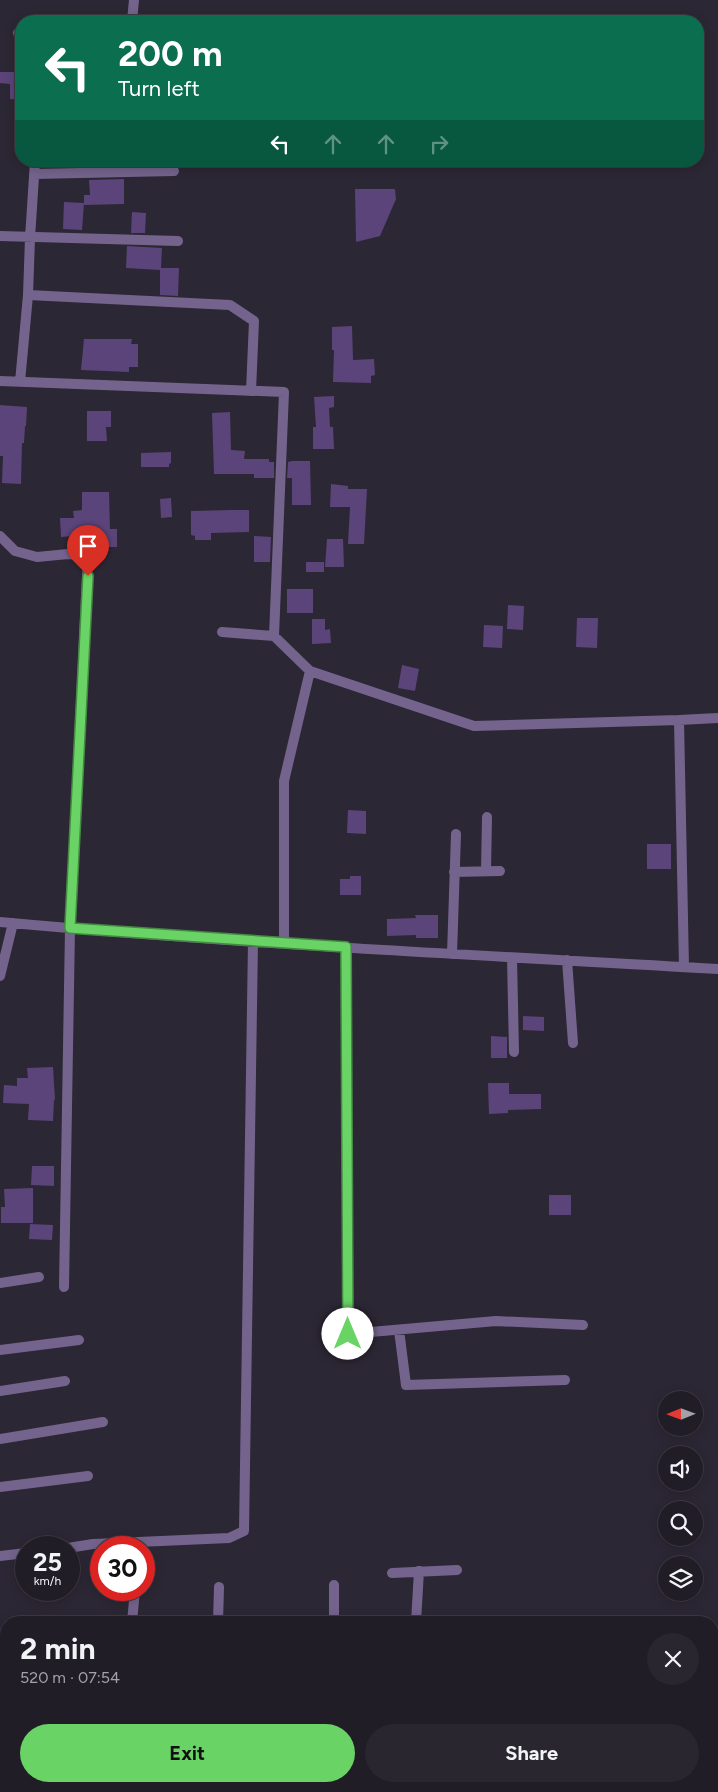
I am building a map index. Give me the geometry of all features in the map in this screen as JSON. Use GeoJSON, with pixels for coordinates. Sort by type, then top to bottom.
{"type":"FeatureCollection","features":[{"type":"Feature","properties":{"kind":"street"},"geometry":{"type":"LineString","coordinates":[[133,15],[134,0]]}},
{"type":"Feature","properties":{"kind":"street"},"geometry":{"type":"LineString","coordinates":[[20,382],[28,295],[35,167]]}},
{"type":"Feature","properties":{"kind":"street"},"geometry":{"type":"LineString","coordinates":[[34,174],[174,171]]}},
{"type":"Feature","properties":{"kind":"street"},"geometry":{"type":"LineString","coordinates":[[0,236],[178,241]]}},
{"type":"Feature","properties":{"kind":"street"},"geometry":{"type":"LineString","coordinates":[[28,295],[230,306],[254,321],[251,391]]}},
{"type":"Feature","properties":{"kind":"street"},"geometry":{"type":"LineString","coordinates":[[0,381],[284,392],[274,636]]}},
{"type":"Feature","properties":{"kind":"street"},"geometry":{"type":"LineString","coordinates":[[0,536],[15,551],[37,557],[68,554],[88,556],[70,928],[64,1287]]}},
{"type":"Feature","properties":{"kind":"street"},"geometry":{"type":"LineString","coordinates":[[222,632],[274,636],[310,671],[474,726],[718,718]]}},
{"type":"Feature","properties":{"kind":"street"},"geometry":{"type":"LineString","coordinates":[[284,943],[284,781],[310,671]]}},
{"type":"Feature","properties":{"kind":"street"},"geometry":{"type":"LineString","coordinates":[[679,720],[684,967]]}},
{"type":"Feature","properties":{"kind":"street"},"geometry":{"type":"LineString","coordinates":[[486,871],[487,817]]}},
{"type":"Feature","properties":{"kind":"street"},"geometry":{"type":"LineString","coordinates":[[452,954],[456,834]]}},
{"type":"Feature","properties":{"kind":"street"},"geometry":{"type":"LineString","coordinates":[[454,872],[500,871]]}},
{"type":"Feature","properties":{"kind":"street"},"geometry":{"type":"LineString","coordinates":[[0,922],[512,958],[718,969]]}},
{"type":"Feature","properties":{"kind":"street"},"geometry":{"type":"LineString","coordinates":[[0,976],[13,923]]}},
{"type":"Feature","properties":{"kind":"street"},"geometry":{"type":"LineString","coordinates":[[80,1546],[229,1538],[244,1530],[253,941]]}},
{"type":"Feature","properties":{"kind":"street"},"geometry":{"type":"LineString","coordinates":[[346,947],[348,1334],[496,1321],[584,1325]]}},
{"type":"Feature","properties":{"kind":"street"},"geometry":{"type":"LineString","coordinates":[[512,958],[514,1052]]}},
{"type":"Feature","properties":{"kind":"street"},"geometry":{"type":"LineString","coordinates":[[567,960],[573,1043]]}},
{"type":"Feature","properties":{"kind":"street"},"geometry":{"type":"LineString","coordinates":[[0,1283],[39,1277]]}},
{"type":"Feature","properties":{"kind":"street"},"geometry":{"type":"LineString","coordinates":[[399,1330],[406,1385],[565,1380]]}},
{"type":"Feature","properties":{"kind":"street"},"geometry":{"type":"LineString","coordinates":[[0,1350],[79,1340]]}},
{"type":"Feature","properties":{"kind":"street"},"geometry":{"type":"LineString","coordinates":[[0,1391],[65,1381]]}},
{"type":"Feature","properties":{"kind":"street"},"geometry":{"type":"LineString","coordinates":[[0,1439],[103,1422]]}},
{"type":"Feature","properties":{"kind":"street"},"geometry":{"type":"LineString","coordinates":[[0,1487],[88,1476]]}},
{"type":"Feature","properties":{"kind":"street"},"geometry":{"type":"LineString","coordinates":[[0,1556],[15,1554]]}},
{"type":"Feature","properties":{"kind":"street"},"geometry":{"type":"LineString","coordinates":[[392,1572],[457,1570]]}},
{"type":"Feature","properties":{"kind":"street"},"geometry":{"type":"LineString","coordinates":[[416,1616],[419,1572]]}},
{"type":"Feature","properties":{"kind":"street"},"geometry":{"type":"LineString","coordinates":[[334,1585],[334,1616]]}},
{"type":"Feature","properties":{"kind":"street"},"geometry":{"type":"LineString","coordinates":[[218,1616],[219,1587]]}},
{"type":"Feature","properties":{"kind":"street"},"geometry":{"type":"LineString","coordinates":[[132,1616],[133,1601]]}},
{"type":"Feature","properties":{"kind":"building"},"geometry":{"type":"Polygon","coordinates":[[[0,72],[15,72],[15,99],[10,99],[10,84],[0,83],[0,72]]]}},
{"type":"Feature","properties":{"kind":"building"},"geometry":{"type":"Polygon","coordinates":[[[124,179],[124,204],[84,205],[84,195],[90,195],[89,180],[124,179]]]}},
{"type":"Feature","properties":{"kind":"building"},"geometry":{"type":"Polygon","coordinates":[[[355,189],[395,189],[396,199],[380,236],[356,242],[355,189]]]}},
{"type":"Feature","properties":{"kind":"building"},"geometry":{"type":"Polygon","coordinates":[[[64,202],[84,203],[82,230],[63,229],[64,202]]]}},
{"type":"Feature","properties":{"kind":"building"},"geometry":{"type":"Polygon","coordinates":[[[132,212],[146,213],[145,233],[131,233],[132,212]]]}},
{"type":"Feature","properties":{"kind":"building"},"geometry":{"type":"Polygon","coordinates":[[[127,246],[162,248],[161,268],[179,268],[178,296],[160,295],[160,270],[126,268],[127,246]]]}},
{"type":"Feature","properties":{"kind":"building"},"geometry":{"type":"Polygon","coordinates":[[[352,326],[353,360],[374,359],[375,375],[371,376],[371,383],[333,382],[334,350],[332,350],[332,327],[352,326]]]}},
{"type":"Feature","properties":{"kind":"building"},"geometry":{"type":"Polygon","coordinates":[[[84,339],[132,339],[131,344],[138,344],[138,367],[129,367],[129,372],[81,370],[84,339]]]}},
{"type":"Feature","properties":{"kind":"building"},"geometry":{"type":"Polygon","coordinates":[[[334,396],[334,407],[329,408],[330,427],[333,427],[334,449],[313,449],[313,427],[316,427],[314,397],[334,396]]]}},
{"type":"Feature","properties":{"kind":"building"},"geometry":{"type":"Polygon","coordinates":[[[0,405],[27,407],[24,443],[22,443],[21,484],[2,483],[3,456],[0,456],[0,405]]]}},
{"type":"Feature","properties":{"kind":"building"},"geometry":{"type":"Polygon","coordinates":[[[87,411],[111,411],[111,427],[106,427],[107,441],[87,441],[87,411]]]}},
{"type":"Feature","properties":{"kind":"building"},"geometry":{"type":"Polygon","coordinates":[[[230,412],[231,450],[245,451],[244,459],[269,459],[269,462],[274,462],[274,478],[254,478],[254,474],[214,474],[212,413],[230,412]]]}},
{"type":"Feature","properties":{"kind":"building"},"geometry":{"type":"Polygon","coordinates":[[[171,452],[169,467],[141,467],[141,453],[171,452]]]}},
{"type":"Feature","properties":{"kind":"building"},"geometry":{"type":"Polygon","coordinates":[[[310,461],[311,505],[292,505],[292,478],[287,478],[288,462],[310,461]]]}},
{"type":"Feature","properties":{"kind":"building"},"geometry":{"type":"Polygon","coordinates":[[[331,484],[348,486],[348,489],[367,489],[364,544],[348,544],[350,507],[330,507],[331,484]]]}},
{"type":"Feature","properties":{"kind":"building"},"geometry":{"type":"Polygon","coordinates":[[[82,492],[109,492],[110,529],[117,529],[117,547],[85,547],[85,535],[61,537],[60,518],[74,518],[73,511],[82,510],[82,492]]]}},
{"type":"Feature","properties":{"kind":"building"},"geometry":{"type":"Polygon","coordinates":[[[171,498],[172,517],[161,518],[160,499],[171,498]]]}},
{"type":"Feature","properties":{"kind":"building"},"geometry":{"type":"Polygon","coordinates":[[[249,510],[249,532],[211,533],[211,540],[195,540],[195,536],[191,535],[191,511],[249,510]]]}},
{"type":"Feature","properties":{"kind":"building"},"geometry":{"type":"Polygon","coordinates":[[[254,536],[271,537],[270,562],[254,562],[254,536]]]}},
{"type":"Feature","properties":{"kind":"building"},"geometry":{"type":"Polygon","coordinates":[[[327,539],[343,539],[344,567],[325,567],[327,539]]]}},
{"type":"Feature","properties":{"kind":"building"},"geometry":{"type":"Polygon","coordinates":[[[306,562],[324,562],[324,572],[306,572],[306,562]]]}},
{"type":"Feature","properties":{"kind":"building"},"geometry":{"type":"Polygon","coordinates":[[[287,589],[313,589],[313,613],[287,613],[287,589]]]}},
{"type":"Feature","properties":{"kind":"building"},"geometry":{"type":"Polygon","coordinates":[[[508,605],[524,606],[523,630],[507,629],[508,605]]]}},
{"type":"Feature","properties":{"kind":"building"},"geometry":{"type":"Polygon","coordinates":[[[577,618],[598,618],[597,648],[576,647],[577,618]]]}},
{"type":"Feature","properties":{"kind":"building"},"geometry":{"type":"Polygon","coordinates":[[[312,619],[325,619],[325,630],[330,629],[331,643],[312,644],[312,619]]]}},
{"type":"Feature","properties":{"kind":"building"},"geometry":{"type":"Polygon","coordinates":[[[484,625],[503,626],[502,648],[483,647],[484,625]]]}},
{"type":"Feature","properties":{"kind":"building"},"geometry":{"type":"Polygon","coordinates":[[[402,665],[419,669],[415,691],[398,688],[402,665]]]}},
{"type":"Feature","properties":{"kind":"building"},"geometry":{"type":"Polygon","coordinates":[[[348,810],[366,811],[366,834],[347,833],[348,810]]]}},
{"type":"Feature","properties":{"kind":"building"},"geometry":{"type":"Polygon","coordinates":[[[647,844],[671,844],[671,869],[647,869],[647,844]]]}},
{"type":"Feature","properties":{"kind":"building"},"geometry":{"type":"Polygon","coordinates":[[[350,876],[361,876],[361,895],[340,895],[340,879],[350,879],[350,876]]]}},
{"type":"Feature","properties":{"kind":"building"},"geometry":{"type":"Polygon","coordinates":[[[415,915],[438,915],[438,938],[416,938],[416,935],[387,936],[387,919],[416,918],[415,915]]]}},
{"type":"Feature","properties":{"kind":"building"},"geometry":{"type":"Polygon","coordinates":[[[523,1016],[544,1017],[544,1031],[523,1030],[523,1016]]]}},
{"type":"Feature","properties":{"kind":"building"},"geometry":{"type":"Polygon","coordinates":[[[491,1036],[507,1037],[507,1058],[491,1058],[491,1036]]]}},
{"type":"Feature","properties":{"kind":"building"},"geometry":{"type":"Polygon","coordinates":[[[53,1067],[55,1100],[53,1121],[28,1120],[29,1104],[3,1103],[4,1085],[17,1086],[17,1078],[28,1078],[27,1068],[53,1067]]]}},
{"type":"Feature","properties":{"kind":"building"},"geometry":{"type":"Polygon","coordinates":[[[488,1083],[509,1083],[509,1094],[541,1094],[541,1109],[508,1110],[508,1113],[489,1114],[488,1083]]]}},
{"type":"Feature","properties":{"kind":"building"},"geometry":{"type":"Polygon","coordinates":[[[32,1166],[54,1166],[54,1186],[31,1185],[32,1166]]]}},
{"type":"Feature","properties":{"kind":"building"},"geometry":{"type":"Polygon","coordinates":[[[33,1188],[33,1223],[1,1223],[1,1207],[5,1207],[4,1189],[33,1188]]]}},
{"type":"Feature","properties":{"kind":"building"},"geometry":{"type":"Polygon","coordinates":[[[549,1195],[571,1195],[571,1215],[549,1215],[549,1195]]]}},
{"type":"Feature","properties":{"kind":"building"},"geometry":{"type":"Polygon","coordinates":[[[30,1224],[53,1225],[52,1240],[29,1239],[30,1224]]]}},
{"type":"Feature","properties":{"kind":"route"},"geometry":{"type":"LineString","coordinates":[[88,576],[70,928],[346,947],[348,1334]]}}]}
